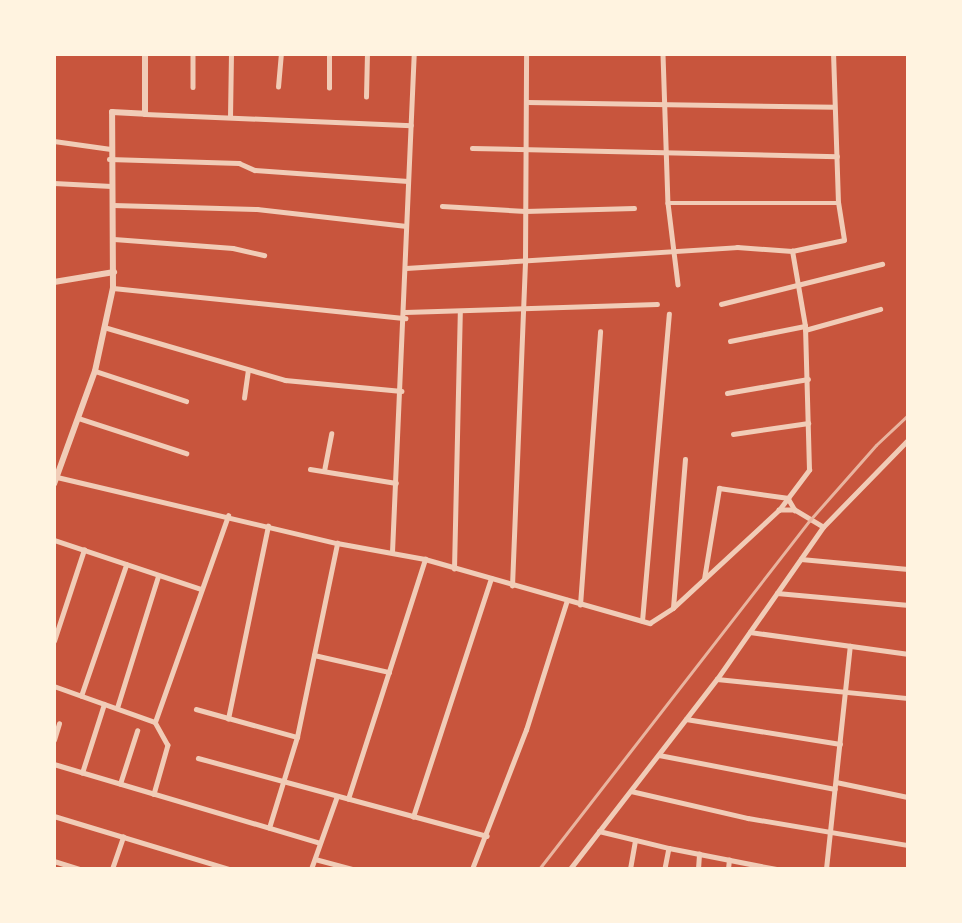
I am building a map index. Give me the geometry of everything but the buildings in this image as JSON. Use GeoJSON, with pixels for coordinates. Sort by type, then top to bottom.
{"type":"FeatureCollection","features":[{"type":"Feature","properties":{"kind":"street"},"geometry":{"type":"LineString","coordinates":[[145,54],[145,114]]}},
{"type":"Feature","properties":{"kind":"street"},"geometry":{"type":"LineString","coordinates":[[193,54],[193,87]]}},
{"type":"Feature","properties":{"kind":"street"},"geometry":{"type":"LineString","coordinates":[[230,117],[231,54]]}},
{"type":"Feature","properties":{"kind":"street"},"geometry":{"type":"LineString","coordinates":[[278,87],[281,54]]}},
{"type":"Feature","properties":{"kind":"street"},"geometry":{"type":"LineString","coordinates":[[329,88],[330,54]]}},
{"type":"Feature","properties":{"kind":"street"},"geometry":{"type":"LineString","coordinates":[[366,97],[368,54]]}},
{"type":"Feature","properties":{"kind":"street"},"geometry":{"type":"LineString","coordinates":[[393,552],[405,315],[406,226],[414,54]]}},
{"type":"Feature","properties":{"kind":"street"},"geometry":{"type":"LineString","coordinates":[[512,586],[525,262],[526,54]]}},
{"type":"Feature","properties":{"kind":"street"},"geometry":{"type":"LineString","coordinates":[[663,54],[671,251],[678,284]]}},
{"type":"Feature","properties":{"kind":"street"},"geometry":{"type":"LineString","coordinates":[[406,268],[737,247],[792,251],[844,240],[838,203],[833,54]]}},
{"type":"Feature","properties":{"kind":"street"},"geometry":{"type":"LineString","coordinates":[[527,102],[834,107]]}},
{"type":"Feature","properties":{"kind":"street"},"geometry":{"type":"LineString","coordinates":[[54,484],[95,371],[113,288],[113,204],[109,159],[112,112],[411,125]]}},
{"type":"Feature","properties":{"kind":"street"},"geometry":{"type":"LineString","coordinates":[[54,141],[110,149]]}},
{"type":"Feature","properties":{"kind":"street"},"geometry":{"type":"LineString","coordinates":[[472,148],[667,154],[748,151],[837,156]]}},
{"type":"Feature","properties":{"kind":"street"},"geometry":{"type":"LineString","coordinates":[[109,159],[239,163],[255,170],[408,181]]}},
{"type":"Feature","properties":{"kind":"street"},"geometry":{"type":"LineString","coordinates":[[54,183],[111,186]]}},
{"type":"Feature","properties":{"kind":"street"},"geometry":{"type":"LineString","coordinates":[[668,203],[838,203]]}},
{"type":"Feature","properties":{"kind":"street"},"geometry":{"type":"LineString","coordinates":[[113,204],[257,209],[406,226]]}},
{"type":"Feature","properties":{"kind":"street"},"geometry":{"type":"LineString","coordinates":[[442,206],[525,211],[634,208]]}},
{"type":"Feature","properties":{"kind":"street"},"geometry":{"type":"LineString","coordinates":[[114,239],[233,248],[264,255]]}},
{"type":"Feature","properties":{"kind":"street"},"geometry":{"type":"LineString","coordinates":[[57,477],[337,543],[425,559],[512,586],[650,623],[673,608],[779,510],[809,470],[805,328],[792,251]]}},
{"type":"Feature","properties":{"kind":"street"},"geometry":{"type":"LineString","coordinates":[[721,304],[882,264]]}},
{"type":"Feature","properties":{"kind":"street"},"geometry":{"type":"LineString","coordinates":[[54,282],[114,272]]}},
{"type":"Feature","properties":{"kind":"street"},"geometry":{"type":"LineString","coordinates":[[113,288],[405,315],[460,313],[523,306],[657,304]]}},
{"type":"Feature","properties":{"kind":"street"},"geometry":{"type":"LineString","coordinates":[[730,341],[805,328],[880,309]]}},
{"type":"Feature","properties":{"kind":"street"},"geometry":{"type":"LineString","coordinates":[[454,569],[460,313]]}},
{"type":"Feature","properties":{"kind":"street"},"geometry":{"type":"LineString","coordinates":[[642,621],[669,314]]}},
{"type":"Feature","properties":{"kind":"street"},"geometry":{"type":"LineString","coordinates":[[104,327],[285,380],[401,391]]}},
{"type":"Feature","properties":{"kind":"street"},"geometry":{"type":"LineString","coordinates":[[580,605],[600,332]]}},
{"type":"Feature","properties":{"kind":"street"},"geometry":{"type":"LineString","coordinates":[[95,371],[186,401]]}},
{"type":"Feature","properties":{"kind":"street"},"geometry":{"type":"LineString","coordinates":[[244,398],[248,371]]}},
{"type":"Feature","properties":{"kind":"street"},"geometry":{"type":"LineString","coordinates":[[727,393],[808,379]]}},
{"type":"Feature","properties":{"kind":"street"},"geometry":{"type":"LineString","coordinates":[[78,418],[186,453]]}},
{"type":"Feature","properties":{"kind":"street"},"geometry":{"type":"LineString","coordinates":[[733,434],[808,423]]}},
{"type":"Feature","properties":{"kind":"street"},"geometry":{"type":"LineString","coordinates":[[324,471],[331,434]]}},
{"type":"Feature","properties":{"kind":"street"},"geometry":{"type":"LineString","coordinates":[[570,869],[717,679],[823,527],[908,440]]}},
{"type":"Feature","properties":{"kind":"street"},"geometry":{"type":"LineString","coordinates":[[673,608],[685,459]]}},
{"type":"Feature","properties":{"kind":"street"},"geometry":{"type":"LineString","coordinates":[[310,469],[396,483]]}},
{"type":"Feature","properties":{"kind":"street"},"geometry":{"type":"LineString","coordinates":[[704,579],[719,488],[788,498]]}},
{"type":"Feature","properties":{"kind":"street"},"geometry":{"type":"LineString","coordinates":[[788,498],[795,510],[823,527]]}},
{"type":"Feature","properties":{"kind":"street"},"geometry":{"type":"LineString","coordinates":[[779,510],[795,510]]}},
{"type":"Feature","properties":{"kind":"street"},"geometry":{"type":"LineString","coordinates":[[155,722],[228,516]]}},
{"type":"Feature","properties":{"kind":"street"},"geometry":{"type":"LineString","coordinates":[[228,719],[268,526]]}},
{"type":"Feature","properties":{"kind":"street"},"geometry":{"type":"LineString","coordinates":[[54,540],[201,589]]}},
{"type":"Feature","properties":{"kind":"street"},"geometry":{"type":"LineString","coordinates":[[268,828],[297,737],[337,543]]}},
{"type":"Feature","properties":{"kind":"street"},"geometry":{"type":"LineString","coordinates":[[54,641],[84,550]]}},
{"type":"Feature","properties":{"kind":"street"},"geometry":{"type":"LineString","coordinates":[[348,799],[425,559]]}},
{"type":"Feature","properties":{"kind":"street"},"geometry":{"type":"LineString","coordinates":[[801,559],[908,569]]}},
{"type":"Feature","properties":{"kind":"street"},"geometry":{"type":"LineString","coordinates":[[81,696],[126,565]]}},
{"type":"Feature","properties":{"kind":"street"},"geometry":{"type":"LineString","coordinates":[[117,708],[158,576]]}},
{"type":"Feature","properties":{"kind":"street"},"geometry":{"type":"LineString","coordinates":[[413,817],[491,578]]}},
{"type":"Feature","properties":{"kind":"street"},"geometry":{"type":"LineString","coordinates":[[777,593],[908,605]]}},
{"type":"Feature","properties":{"kind":"street"},"geometry":{"type":"LineString","coordinates":[[472,869],[487,837],[567,600]]}},
{"type":"Feature","properties":{"kind":"street"},"geometry":{"type":"LineString","coordinates":[[750,632],[908,654]]}},
{"type":"Feature","properties":{"kind":"street"},"geometry":{"type":"LineString","coordinates":[[826,869],[850,646]]}},
{"type":"Feature","properties":{"kind":"street"},"geometry":{"type":"LineString","coordinates":[[314,655],[389,672]]}},
{"type":"Feature","properties":{"kind":"street"},"geometry":{"type":"LineString","coordinates":[[717,679],[846,694],[908,698]]}},
{"type":"Feature","properties":{"kind":"street"},"geometry":{"type":"LineString","coordinates":[[54,686],[155,722],[168,745],[154,794]]}},
{"type":"Feature","properties":{"kind":"street"},"geometry":{"type":"LineString","coordinates":[[82,773],[104,704]]}},
{"type":"Feature","properties":{"kind":"street"},"geometry":{"type":"LineString","coordinates":[[196,709],[297,737]]}},
{"type":"Feature","properties":{"kind":"street"},"geometry":{"type":"LineString","coordinates":[[686,719],[840,744]]}},
{"type":"Feature","properties":{"kind":"street"},"geometry":{"type":"LineString","coordinates":[[54,740],[59,724]]}},
{"type":"Feature","properties":{"kind":"street"},"geometry":{"type":"LineString","coordinates":[[120,784],[137,731]]}},
{"type":"Feature","properties":{"kind":"street"},"geometry":{"type":"LineString","coordinates":[[659,755],[835,789]]}},
{"type":"Feature","properties":{"kind":"street"},"geometry":{"type":"LineString","coordinates":[[198,758],[487,837]]}},
{"type":"Feature","properties":{"kind":"street"},"geometry":{"type":"LineString","coordinates":[[54,765],[320,843]]}},
{"type":"Feature","properties":{"kind":"street"},"geometry":{"type":"LineString","coordinates":[[836,782],[908,797]]}},
{"type":"Feature","properties":{"kind":"street"},"geometry":{"type":"LineString","coordinates":[[631,791],[748,818],[908,845]]}},
{"type":"Feature","properties":{"kind":"street"},"geometry":{"type":"LineString","coordinates":[[311,869],[337,796]]}},
{"type":"Feature","properties":{"kind":"street"},"geometry":{"type":"LineString","coordinates":[[54,816],[229,869]]}},
{"type":"Feature","properties":{"kind":"street"},"geometry":{"type":"LineString","coordinates":[[599,831],[669,848],[776,869]]}},
{"type":"Feature","properties":{"kind":"street"},"geometry":{"type":"LineString","coordinates":[[112,869],[123,837]]}},
{"type":"Feature","properties":{"kind":"street"},"geometry":{"type":"LineString","coordinates":[[630,869],[634,840]]}},
{"type":"Feature","properties":{"kind":"street"},"geometry":{"type":"LineString","coordinates":[[666,869],[669,848]]}},
{"type":"Feature","properties":{"kind":"street"},"geometry":{"type":"LineString","coordinates":[[698,869],[699,854]]}},
{"type":"Feature","properties":{"kind":"street"},"geometry":{"type":"LineString","coordinates":[[315,859],[352,869]]}},
{"type":"Feature","properties":{"kind":"street"},"geometry":{"type":"LineString","coordinates":[[728,869],[729,860]]}},
{"type":"Feature","properties":{"kind":"street"},"geometry":{"type":"LineString","coordinates":[[54,861],[80,869]]}},
{"type":"Feature","properties":{"kind":"railway"},"geometry":{"type":"LineString","coordinates":[[539,869],[809,521],[876,445],[908,415]]}}]}
